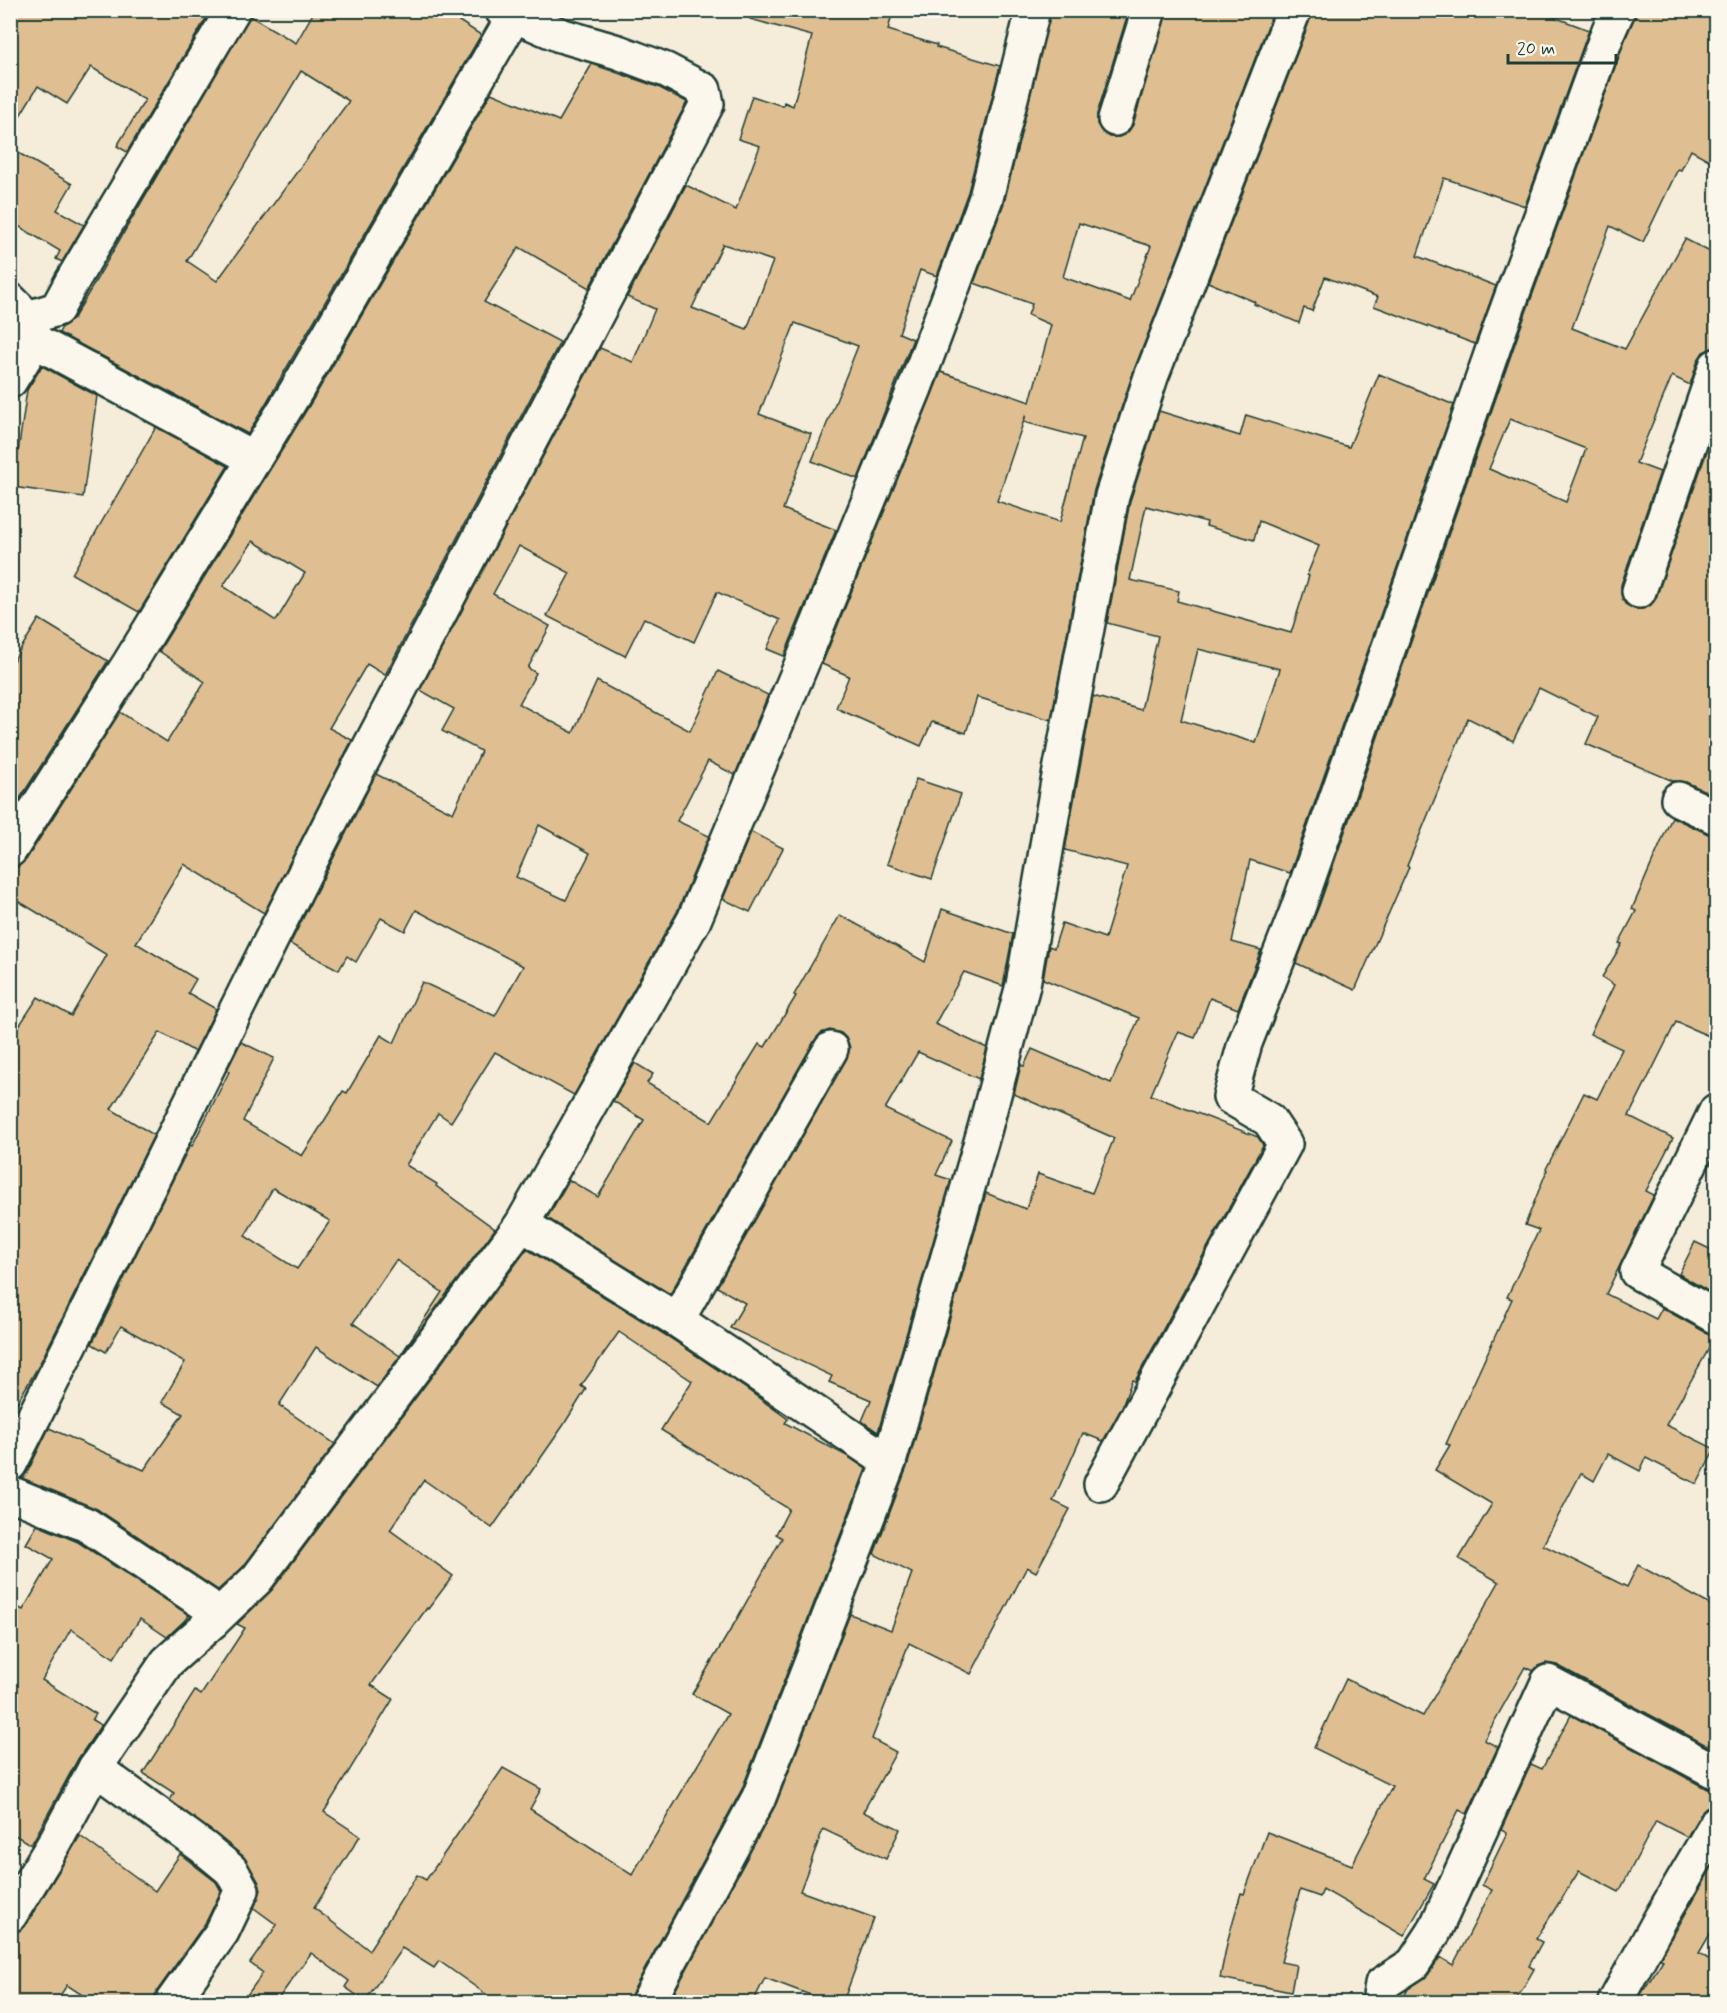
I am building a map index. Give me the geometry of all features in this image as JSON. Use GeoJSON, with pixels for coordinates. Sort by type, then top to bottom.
{"type":"FeatureCollection","features":[{"type":"Feature","properties":{"kind":"street"},"geometry":{"type":"LineString","coordinates":[[24,320],[57,309],[233,10]]}},
{"type":"Feature","properties":{"kind":"street"},"geometry":{"type":"LineString","coordinates":[[10,1915],[54,1844],[95,1768],[167,1662],[257,1579],[522,1224],[694,920],[915,388],[986,198],[1033,10]]}},
{"type":"Feature","properties":{"kind":"street"},"geometry":{"type":"LineString","coordinates":[[1115,119],[1149,10]]}},
{"type":"Feature","properties":{"kind":"street"},"geometry":{"type":"LineString","coordinates":[[648,2002],[759,1797],[889,1462],[985,1128],[1023,985],[1057,787],[1112,496],[1150,377],[1294,10]]}},
{"type":"Feature","properties":{"kind":"street"},"geometry":{"type":"LineString","coordinates":[[1101,1484],[1285,1144],[1269,1120],[1230,1097],[1245,1043],[1298,908],[1500,326],[1618,10]]}},
{"type":"Feature","properties":{"kind":"street"},"geometry":{"type":"LineString","coordinates":[[10,850],[129,664],[296,391],[508,13],[560,35],[618,52],[666,70],[705,90],[707,104],[346,790],[212,1057],[101,1287],[10,1464]]}},
{"type":"Feature","properties":{"kind":"street"},"geometry":{"type":"LineString","coordinates":[[10,381],[24,320]]}},
{"type":"Feature","properties":{"kind":"street"},"geometry":{"type":"LineString","coordinates":[[24,320],[254,459]]}},
{"type":"Feature","properties":{"kind":"street"},"geometry":{"type":"LineString","coordinates":[[1639,591],[1716,366]]}},
{"type":"Feature","properties":{"kind":"street"},"geometry":{"type":"LineString","coordinates":[[1678,799],[1716,817]]}},
{"type":"Feature","properties":{"kind":"street"},"geometry":{"type":"LineString","coordinates":[[677,1320],[831,1049]]}},
{"type":"Feature","properties":{"kind":"street"},"geometry":{"type":"LineString","coordinates":[[1716,1111],[1637,1272],[1716,1317]]}},
{"type":"Feature","properties":{"kind":"street"},"geometry":{"type":"LineString","coordinates":[[522,1224],[677,1320],[889,1462]]}},
{"type":"Feature","properties":{"kind":"street"},"geometry":{"type":"LineString","coordinates":[[10,1493],[87,1525],[207,1605],[213,1621]]}},
{"type":"Feature","properties":{"kind":"street"},"geometry":{"type":"LineString","coordinates":[[1379,2002],[1382,1984],[1413,1964],[1434,1932],[1548,1682],[1716,1772]]}},
{"type":"Feature","properties":{"kind":"street"},"geometry":{"type":"LineString","coordinates":[[95,1768],[231,1870],[242,1890],[222,1932],[172,2002]]}},
{"type":"Feature","properties":{"kind":"street"},"geometry":{"type":"LineString","coordinates":[[1615,2002],[1716,1824]]}},
{"type":"Feature","properties":{"kind":"building"},"geometry":{"type":"Polygon","coordinates":[[[19,10],[211,10],[127,152],[117,146],[145,100],[91,67],[67,104],[38,86],[10,132],[10,23],[19,10]]]}},
{"type":"Feature","properties":{"kind":"building"},"geometry":{"type":"Polygon","coordinates":[[[315,10],[442,10],[481,35],[248,434],[59,333],[62,327],[74,318],[250,16],[296,43],[315,10]],[[301,71],[187,261],[217,281],[349,101],[301,71]]]}},
{"type":"Feature","properties":{"kind":"building"},"geometry":{"type":"Polygon","coordinates":[[[752,10],[893,10],[888,30],[1000,66],[968,192],[937,276],[920,270],[899,333],[913,339],[858,479],[812,461],[858,346],[795,323],[759,414],[811,434],[783,509],[836,530],[784,656],[767,649],[780,620],[717,592],[694,642],[644,618],[625,656],[547,616],[570,573],[519,546],[493,594],[550,626],[528,668],[536,673],[519,704],[573,733],[597,681],[690,731],[718,671],[768,695],[735,775],[708,761],[677,821],[709,836],[677,912],[574,1095],[495,1052],[451,1122],[438,1113],[406,1165],[437,1184],[436,1186],[495,1229],[377,1387],[316,1347],[279,1405],[335,1444],[243,1567],[218,1590],[97,1509],[22,1478],[27,1473],[49,1428],[144,1470],[183,1414],[162,1402],[185,1362],[121,1326],[106,1352],[92,1344],[190,1145],[192,1146],[229,1072],[227,1070],[241,1042],[274,1058],[243,1121],[302,1156],[343,1091],[347,1093],[381,1035],[394,1043],[422,982],[495,1016],[523,966],[416,910],[405,931],[381,918],[356,962],[347,956],[339,970],[290,944],[376,774],[453,813],[481,751],[442,731],[454,709],[420,690],[600,348],[633,362],[655,309],[627,297],[686,185],[736,210],[760,146],[738,139],[752,96],[783,106],[784,102],[793,106],[812,36],[750,19],[752,10]],[[723,244],[692,308],[747,329],[773,261],[723,244]],[[539,825],[516,877],[566,900],[590,853],[539,825]],[[273,1188],[245,1236],[297,1269],[330,1221],[273,1188]],[[396,1260],[353,1323],[400,1356],[442,1292],[396,1260]]]}},
{"type":"Feature","properties":{"kind":"building"},"geometry":{"type":"Polygon","coordinates":[[[1051,10],[1129,10],[1097,114],[1097,124],[1102,132],[1109,137],[1119,137],[1127,133],[1133,125],[1167,10],[1274,10],[1134,370],[1094,490],[1051,720],[977,697],[966,733],[932,722],[921,746],[836,708],[849,676],[822,664],[941,372],[1030,402],[1051,325],[1028,315],[1032,304],[974,283],[1004,203],[1051,10]],[[1079,223],[1063,277],[1130,301],[1151,246],[1079,223]],[[1026,414],[997,501],[1060,522],[1083,438],[1024,422],[1026,414]]]}},
{"type":"Feature","properties":{"kind":"building"},"geometry":{"type":"Polygon","coordinates":[[[1312,10],[1535,10],[1589,30],[1525,206],[1444,178],[1417,256],[1496,286],[1475,344],[1374,306],[1378,297],[1325,277],[1312,311],[1304,308],[1299,323],[1208,282],[1312,10]]]}},
{"type":"Feature","properties":{"kind":"building"},"geometry":{"type":"Polygon","coordinates":[[[1638,10],[1716,10],[1716,164],[1691,150],[1681,170],[1678,169],[1643,242],[1610,226],[1572,328],[1625,349],[1685,239],[1716,255],[1716,348],[1703,352],[1690,385],[1672,376],[1636,463],[1660,472],[1621,585],[1621,594],[1625,604],[1634,609],[1643,609],[1651,605],[1656,598],[1716,425],[1716,796],[1686,782],[1673,781],[1586,744],[1598,717],[1539,688],[1513,741],[1468,718],[1407,866],[1409,867],[1355,990],[1296,963],[1319,906],[1519,332],[1626,37],[1638,10]],[[1510,419],[1489,469],[1566,502],[1586,449],[1510,419]]]}},
{"type":"Feature","properties":{"kind":"building"},"geometry":{"type":"Polygon","coordinates":[[[592,64],[658,87],[687,102],[589,288],[519,247],[484,302],[560,342],[385,675],[367,664],[329,728],[352,740],[264,913],[184,864],[136,943],[196,979],[188,993],[216,1009],[195,1052],[160,1032],[111,1109],[154,1135],[38,1367],[12,1411],[15,1413],[10,1422],[10,1040],[38,997],[71,1016],[107,955],[10,896],[10,869],[26,860],[120,712],[167,742],[205,682],[159,651],[312,401],[491,93],[559,121],[592,64]],[[253,541],[223,586],[276,621],[305,573],[253,541]]]}},
{"type":"Feature","properties":{"kind":"building"},"geometry":{"type":"Polygon","coordinates":[[[10,148],[72,184],[57,210],[84,225],[62,262],[56,259],[60,251],[10,221],[10,148]]]}},
{"type":"Feature","properties":{"kind":"building"},"geometry":{"type":"Polygon","coordinates":[[[42,366],[97,396],[83,497],[13,487],[27,390],[42,366]]]}},
{"type":"Feature","properties":{"kind":"building"},"geometry":{"type":"Polygon","coordinates":[[[1379,374],[1454,405],[1290,873],[1250,860],[1232,942],[1261,950],[1238,1009],[1210,998],[1195,1038],[1178,1032],[1151,1095],[1258,1137],[1263,1145],[1135,1381],[1132,1380],[1122,1407],[1103,1441],[1083,1433],[1053,1501],[1070,1509],[1036,1572],[1027,1567],[971,1674],[909,1643],[872,1739],[896,1752],[863,1812],[900,1829],[886,1859],[823,1829],[800,1891],[874,1918],[843,2002],[829,2002],[765,1978],[753,2002],[669,2002],[776,1804],[850,1614],[891,1630],[912,1573],[874,1554],[907,1467],[986,1193],[1026,1209],[1038,1174],[1092,1193],[1114,1138],[1014,1094],[1021,1065],[1024,1066],[1032,1049],[1111,1083],[1139,1018],[1043,979],[1049,946],[1054,948],[1062,923],[1105,938],[1127,866],[1065,850],[1093,696],[1141,710],[1158,636],[1107,623],[1130,501],[1159,411],[1240,436],[1246,415],[1349,447],[1379,374]],[[1146,506],[1130,580],[1179,591],[1177,601],[1291,633],[1309,576],[1307,575],[1319,546],[1259,521],[1254,540],[1206,526],[1207,522],[1146,506]],[[1198,649],[1181,720],[1256,743],[1280,669],[1198,649]]]}},
{"type":"Feature","properties":{"kind":"building"},"geometry":{"type":"Polygon","coordinates":[[[156,427],[228,466],[139,612],[72,574],[156,427]]]}},
{"type":"Feature","properties":{"kind":"building"},"geometry":{"type":"Polygon","coordinates":[[[39,619],[108,661],[10,814],[10,666],[39,619]]]}},
{"type":"Feature","properties":{"kind":"building"},"geometry":{"type":"Polygon","coordinates":[[[916,779],[961,794],[932,879],[887,864],[916,779]]]}},
{"type":"Feature","properties":{"kind":"building"},"geometry":{"type":"Polygon","coordinates":[[[1672,817],[1716,836],[1716,1039],[1676,1022],[1629,1116],[1673,1138],[1646,1191],[1654,1195],[1606,1294],[1656,1319],[1662,1308],[1716,1336],[1666,1425],[1715,1449],[1697,1484],[1646,1458],[1640,1471],[1608,1454],[1594,1481],[1581,1473],[1543,1545],[1627,1587],[1638,1565],[1716,1608],[1716,1729],[1708,1746],[1557,1665],[1546,1663],[1538,1666],[1534,1671],[1525,1667],[1484,1740],[1498,1747],[1467,1814],[1459,1810],[1424,1879],[1434,1884],[1404,1936],[1323,1889],[1320,1897],[1300,1890],[1281,1962],[1296,1965],[1291,1992],[1220,1978],[1241,1893],[1244,1894],[1267,1832],[1352,1865],[1392,1786],[1314,1748],[1346,1679],[1423,1716],[1499,1582],[1459,1559],[1492,1504],[1435,1470],[1450,1445],[1446,1444],[1512,1299],[1507,1297],[1539,1230],[1525,1225],[1546,1169],[1584,1093],[1597,1099],[1622,1049],[1590,1034],[1614,985],[1602,977],[1622,944],[1619,943],[1636,911],[1632,909],[1672,817]]]}},
{"type":"Feature","properties":{"kind":"building"},"geometry":{"type":"Polygon","coordinates":[[[751,832],[783,848],[750,912],[723,899],[751,832]]]}},
{"type":"Feature","properties":{"kind":"building"},"geometry":{"type":"Polygon","coordinates":[[[942,909],[1013,934],[1003,986],[964,972],[935,1024],[987,1048],[979,1079],[918,1052],[885,1109],[952,1141],[936,1175],[951,1180],[878,1432],[862,1421],[871,1400],[829,1382],[832,1376],[730,1328],[745,1303],[717,1287],[847,1058],[850,1048],[847,1039],[841,1033],[830,1030],[821,1033],[815,1040],[670,1294],[547,1218],[569,1180],[598,1197],[644,1120],[613,1101],[635,1063],[653,1074],[647,1083],[711,1122],[759,1044],[765,1047],[840,915],[925,962],[942,909]]]}},
{"type":"Feature","properties":{"kind":"building"},"geometry":{"type":"Polygon","coordinates":[[[1695,1242],[1716,1252],[1716,1296],[1679,1274],[1695,1242]]]}},
{"type":"Feature","properties":{"kind":"building"},"geometry":{"type":"Polygon","coordinates":[[[527,1249],[667,1336],[745,1388],[788,1419],[785,1423],[847,1456],[866,1469],[742,1789],[629,2002],[497,2002],[439,1961],[434,1968],[402,1948],[365,2001],[345,1987],[349,1981],[311,1953],[276,2002],[242,2002],[263,1973],[250,1963],[277,1925],[254,1908],[261,1890],[258,1881],[243,1856],[170,1800],[174,1793],[143,1773],[195,1691],[201,1695],[245,1628],[237,1624],[272,1590],[527,1249]],[[619,1332],[581,1386],[586,1389],[563,1426],[492,1528],[424,1480],[390,1530],[453,1576],[371,1685],[393,1699],[324,1812],[360,1836],[314,1908],[369,1950],[417,1875],[426,1880],[503,1768],[541,1789],[530,1809],[632,1875],[728,1714],[692,1694],[782,1538],[776,1534],[789,1509],[661,1430],[692,1381],[619,1332]]]}},
{"type":"Feature","properties":{"kind":"building"},"geometry":{"type":"Polygon","coordinates":[[[37,1525],[78,1542],[189,1615],[167,1637],[140,1619],[114,1658],[71,1629],[42,1680],[96,1714],[92,1720],[101,1725],[78,1759],[31,1845],[10,1832],[10,1603],[23,1610],[53,1559],[26,1544],[37,1525]]]}},
{"type":"Feature","properties":{"kind":"building"},"geometry":{"type":"Polygon","coordinates":[[[1571,1715],[1707,1789],[1716,1791],[1713,1806],[1706,1808],[1700,1814],[1687,1837],[1656,1821],[1619,1892],[1579,1871],[1536,1939],[1542,1942],[1529,1966],[1534,1969],[1515,2002],[1401,2002],[1408,1989],[1428,1975],[1440,1957],[1453,1965],[1492,1890],[1482,1885],[1507,1833],[1501,1830],[1531,1764],[1542,1769],[1571,1715]]]}},
{"type":"Feature","properties":{"kind":"building"},"geometry":{"type":"Polygon","coordinates":[[[80,1836],[155,1891],[180,1854],[216,1882],[221,1891],[206,1922],[157,1991],[154,2002],[93,2002],[67,1985],[56,2002],[10,2002],[10,1934],[26,1925],[80,1836]]]}},
{"type":"Feature","properties":{"kind":"building"},"geometry":{"type":"Polygon","coordinates":[[[1716,1860],[1716,1924],[1699,1953],[1716,1964],[1716,2002],[1636,2002],[1663,1960],[1660,1959],[1716,1860]]]}}]}
